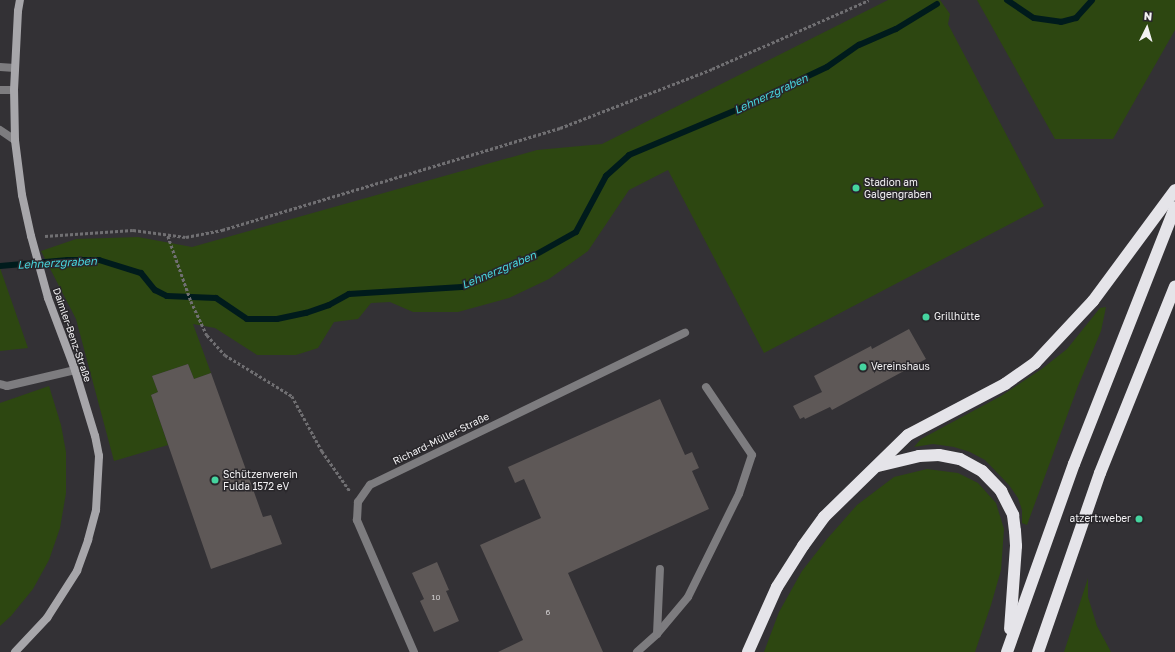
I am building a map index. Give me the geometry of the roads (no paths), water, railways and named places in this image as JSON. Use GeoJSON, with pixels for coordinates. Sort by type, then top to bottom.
{"type":"FeatureCollection","features":[{"type":"Feature","properties":{"kind":"highway"},"geometry":{"type":"LineString","coordinates":[[748,652],[777,587],[803,546],[824,517],[878,466],[908,435],[1005,384],[1035,363],[1093,301],[1175,190]]}},
{"type":"Feature","properties":{"kind":"highway"},"geometry":{"type":"LineString","coordinates":[[1008,647],[1074,464],[1175,207]]}},
{"type":"Feature","properties":{"kind":"highway"},"geometry":{"type":"LineString","coordinates":[[1038,652],[1100,473],[1175,286]]}},
{"type":"Feature","properties":{"kind":"highway"},"geometry":{"type":"LineString","coordinates":[[878,466],[919,456],[939,455],[960,459],[982,470],[1001,491],[1013,515],[1016,546],[1008,647]]}},
{"type":"Feature","properties":{"kind":"street","name":"Daimler-Benz-Straße"},"geometry":{"type":"LineString","coordinates":[[14,652],[47,618],[77,571],[88,540],[96,510],[99,456],[95,436],[75,370],[48,298],[33,245],[22,195],[15,140],[14,90],[18,11],[20,0]]}},
{"type":"Feature","properties":{"kind":"street"},"geometry":{"type":"LineString","coordinates":[[0,68],[15,68]]}},
{"type":"Feature","properties":{"kind":"street"},"geometry":{"type":"LineString","coordinates":[[0,90],[14,90]]}},
{"type":"Feature","properties":{"kind":"street"},"geometry":{"type":"LineString","coordinates":[[0,130],[15,140]]}},
{"type":"Feature","properties":{"kind":"street","name":"Richard-Müller-Straße"},"geometry":{"type":"LineString","coordinates":[[414,652],[357,520],[358,502],[370,485],[685,333]]}},
{"type":"Feature","properties":{"kind":"street"},"geometry":{"type":"LineString","coordinates":[[0,384],[7,386],[75,370]]}},
{"type":"Feature","properties":{"kind":"street"},"geometry":{"type":"LineString","coordinates":[[637,652],[657,634],[688,596],[739,494],[752,455],[706,387]]}},
{"type":"Feature","properties":{"kind":"street"},"geometry":{"type":"LineString","coordinates":[[657,634],[660,569]]}},
{"type":"Feature","properties":{"kind":"waterway","name":"Lehnerzgraben"},"geometry":{"type":"LineString","coordinates":[[1007,0],[1034,18],[1061,22],[1076,18],[1092,0]]}},
{"type":"Feature","properties":{"kind":"waterway","name":"Lehnerzgraben"},"geometry":{"type":"LineString","coordinates":[[0,266],[68,260],[99,260],[141,273],[155,290],[167,296],[216,298],[247,319],[277,319],[306,313],[329,305],[349,294],[462,287],[535,255],[576,232],[606,176],[629,155],[743,107],[827,67],[859,45],[896,29],[937,4]]}},
{"type":"Feature","properties":{"kind":"place","name":"Stadion am Galgengraben"},"geometry":{"type":"Point","coordinates":[856,188]}},
{"type":"Feature","properties":{"kind":"place","name":"Grillhütte"},"geometry":{"type":"Point","coordinates":[926,317]}},
{"type":"Feature","properties":{"kind":"place","name":"Vereinshaus"},"geometry":{"type":"Point","coordinates":[863,367]}},
{"type":"Feature","properties":{"kind":"place","name":"Schützenverein Fulda 1572 eV"},"geometry":{"type":"Point","coordinates":[215,480]}},
{"type":"Feature","properties":{"kind":"place","name":"atzert:weber"},"geometry":{"type":"Point","coordinates":[1139,519]}}]}
